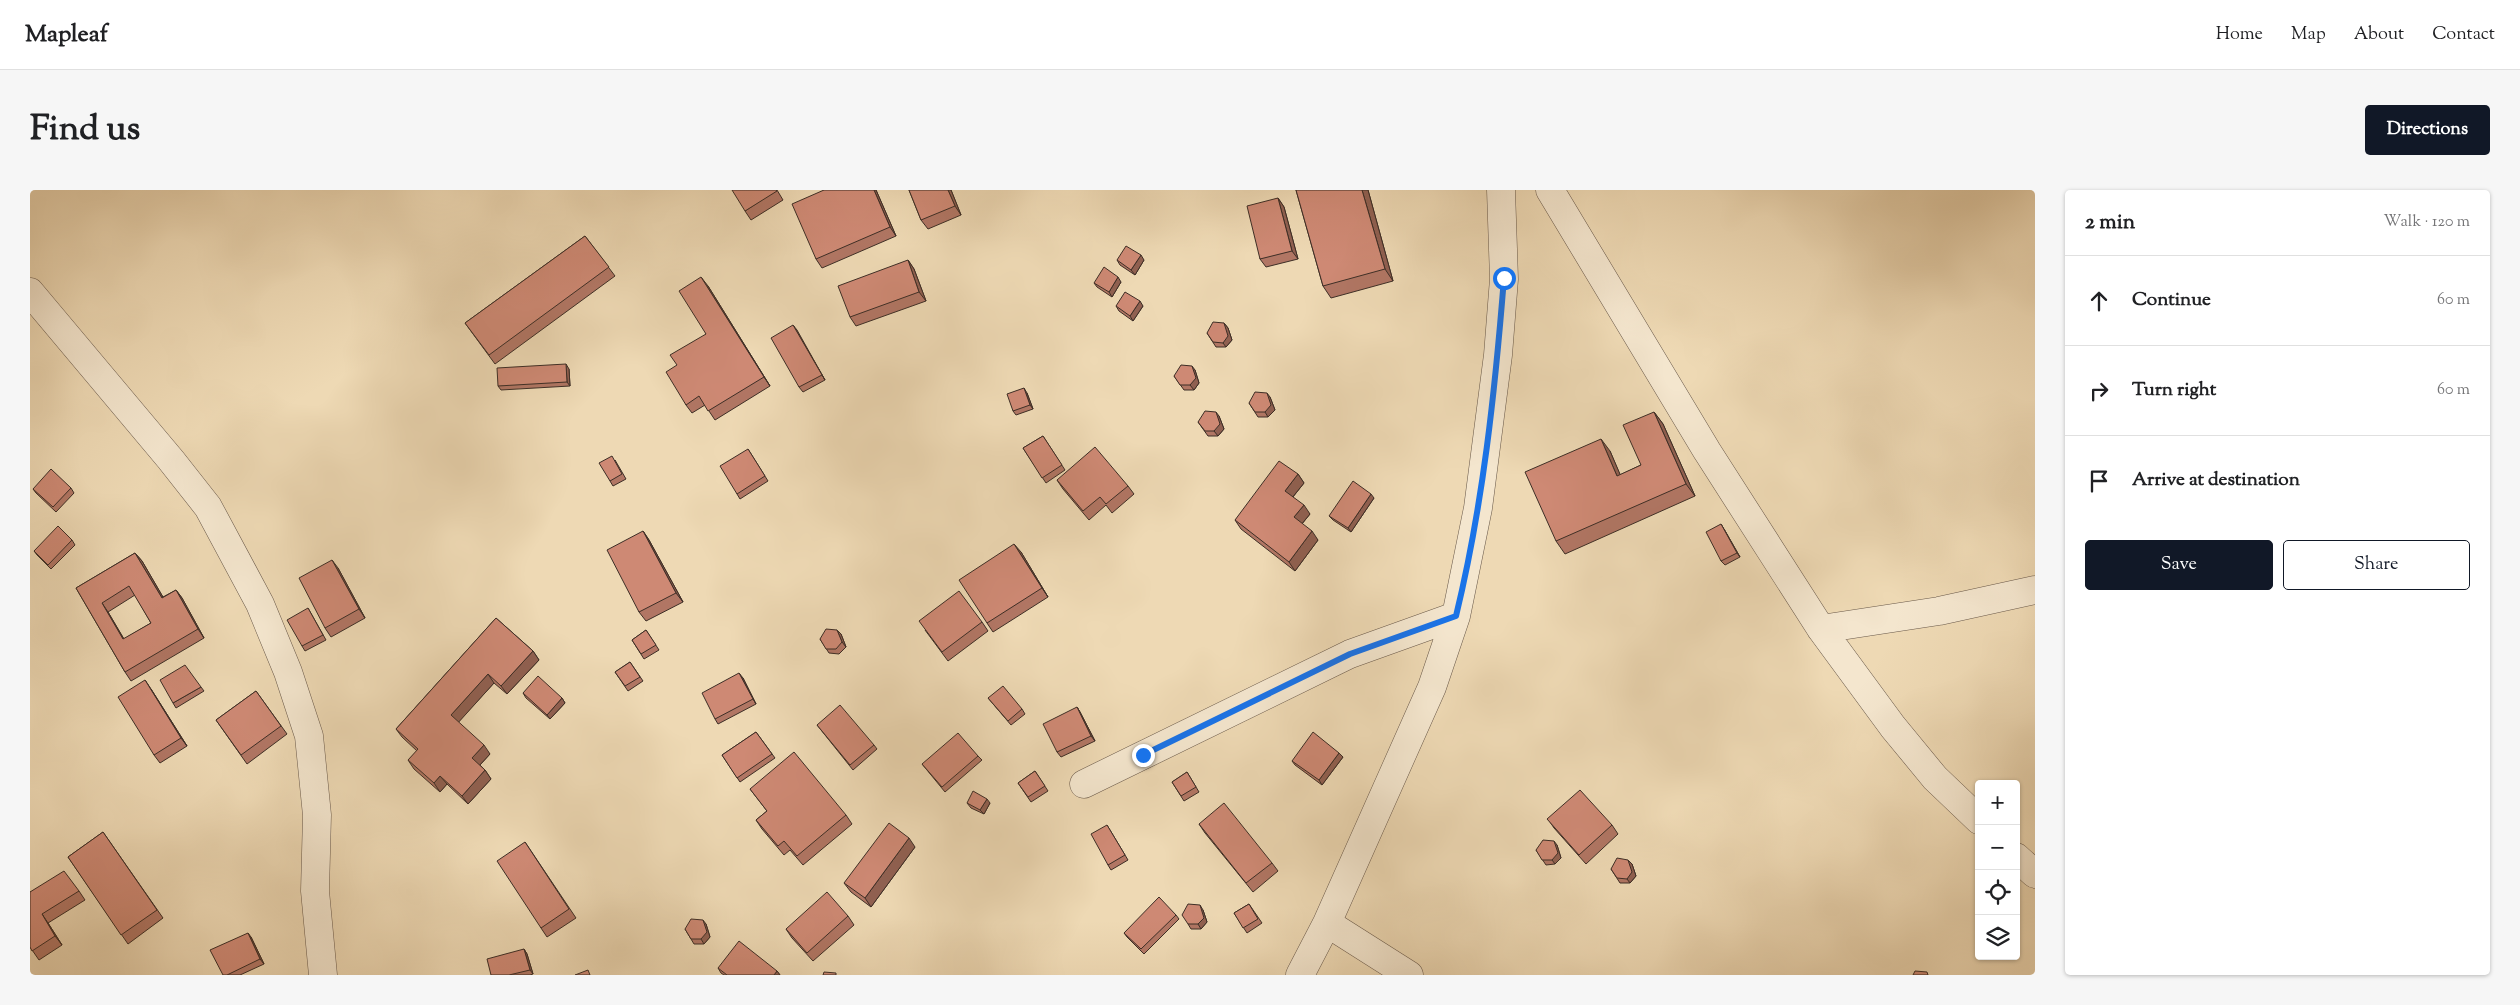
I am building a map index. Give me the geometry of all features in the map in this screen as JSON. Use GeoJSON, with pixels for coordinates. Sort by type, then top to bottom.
{"type":"FeatureCollection","features":[{"type":"Feature","properties":{"kind":"street"},"geometry":{"type":"LineString","coordinates":[[1300,975],[1327,923],[1432,687],[1456,616],[1478,508],[1498,356],[1504,278],[1501,190]]}},
{"type":"Feature","properties":{"kind":"street"},"geometry":{"type":"LineString","coordinates":[[1550,190],[1707,451],[1822,629],[1893,727],[1935,778],[1975,816]]}},
{"type":"Feature","properties":{"kind":"street"},"geometry":{"type":"LineString","coordinates":[[30,292],[208,507],[260,604],[288,672],[309,736],[317,816],[315,891],[322,975]]}},
{"type":"Feature","properties":{"kind":"street"},"geometry":{"type":"LineString","coordinates":[[1822,629],[1939,611],[2035,590]]}},
{"type":"Feature","properties":{"kind":"street"},"geometry":{"type":"LineString","coordinates":[[1084,784],[1350,654],[1456,616]]}},
{"type":"Feature","properties":{"kind":"street"},"geometry":{"type":"LineString","coordinates":[[2020,861],[2035,874]]}},
{"type":"Feature","properties":{"kind":"street"},"geometry":{"type":"LineString","coordinates":[[1327,923],[1409,975]]}},
{"type":"Feature","properties":{"kind":"building"},"geometry":{"type":"Polygon","coordinates":[[[732,190],[776,190],[777,191],[745,211],[732,190]]]}},
{"type":"Feature","properties":{"kind":"building"},"geometry":{"type":"Polygon","coordinates":[[[824,190],[874,190],[890,227],[816,259],[792,204],[824,190]]]}},
{"type":"Feature","properties":{"kind":"building"},"geometry":{"type":"Polygon","coordinates":[[[909,190],[948,190],[955,206],[921,220],[909,190]]]}},
{"type":"Feature","properties":{"kind":"building"},"geometry":{"type":"Polygon","coordinates":[[[1296,190],[1362,190],[1385,269],[1323,286],[1296,190]]]}},
{"type":"Feature","properties":{"kind":"building"},"geometry":{"type":"Polygon","coordinates":[[[1278,198],[1292,251],[1260,259],[1247,206],[1278,198]]]}},
{"type":"Feature","properties":{"kind":"building"},"geometry":{"type":"Polygon","coordinates":[[[585,236],[609,267],[489,355],[465,323],[585,236]]]}},
{"type":"Feature","properties":{"kind":"building"},"geometry":{"type":"Polygon","coordinates":[[[1126,246],[1141,255],[1131,270],[1117,260],[1126,246]]]}},
{"type":"Feature","properties":{"kind":"building"},"geometry":{"type":"Polygon","coordinates":[[[908,260],[919,292],[850,317],[838,286],[908,260]]]}},
{"type":"Feature","properties":{"kind":"building"},"geometry":{"type":"Polygon","coordinates":[[[1104,267],[1118,277],[1109,292],[1094,283],[1104,267]]]}},
{"type":"Feature","properties":{"kind":"building"},"geometry":{"type":"Polygon","coordinates":[[[701,277],[764,377],[708,411],[699,396],[686,405],[666,372],[677,365],[670,355],[706,334],[679,291],[701,277]]]}},
{"type":"Feature","properties":{"kind":"building"},"geometry":{"type":"Polygon","coordinates":[[[1125,292],[1140,301],[1130,316],[1116,306],[1125,292]]]}},
{"type":"Feature","properties":{"kind":"building"},"geometry":{"type":"Polygon","coordinates":[[[1213,322],[1224,323],[1228,336],[1223,343],[1213,342],[1207,333],[1213,322]]]}},
{"type":"Feature","properties":{"kind":"building"},"geometry":{"type":"Polygon","coordinates":[[[793,325],[822,375],[799,387],[771,338],[793,325]]]}},
{"type":"Feature","properties":{"kind":"building"},"geometry":{"type":"Polygon","coordinates":[[[566,364],[567,382],[498,386],[497,368],[566,364]]]}},
{"type":"Feature","properties":{"kind":"building"},"geometry":{"type":"Polygon","coordinates":[[[1181,365],[1192,366],[1196,378],[1190,385],[1180,385],[1174,376],[1181,365]]]}},
{"type":"Feature","properties":{"kind":"building"},"geometry":{"type":"Polygon","coordinates":[[[1024,388],[1030,405],[1013,411],[1007,394],[1024,388]]]}},
{"type":"Feature","properties":{"kind":"building"},"geometry":{"type":"Polygon","coordinates":[[[1255,392],[1267,393],[1271,405],[1265,412],[1255,412],[1249,403],[1255,392]]]}},
{"type":"Feature","properties":{"kind":"building"},"geometry":{"type":"Polygon","coordinates":[[[1205,411],[1216,412],[1220,424],[1214,431],[1205,431],[1198,422],[1205,411]]]}},
{"type":"Feature","properties":{"kind":"building"},"geometry":{"type":"Polygon","coordinates":[[[1654,412],[1686,484],[1556,541],[1525,472],[1601,439],[1617,476],[1641,465],[1623,425],[1654,412]]]}},
{"type":"Feature","properties":{"kind":"building"},"geometry":{"type":"Polygon","coordinates":[[[1043,436],[1062,465],[1042,478],[1023,448],[1043,436]]]}},
{"type":"Feature","properties":{"kind":"building"},"geometry":{"type":"Polygon","coordinates":[[[1095,447],[1128,486],[1106,504],[1100,497],[1083,511],[1057,480],[1095,447]]]}},
{"type":"Feature","properties":{"kind":"building"},"geometry":{"type":"Polygon","coordinates":[[[748,449],[765,476],[737,494],[720,466],[748,449]]]}},
{"type":"Feature","properties":{"kind":"building"},"geometry":{"type":"Polygon","coordinates":[[[612,456],[622,474],[610,481],[599,463],[612,456]]]}},
{"type":"Feature","properties":{"kind":"building"},"geometry":{"type":"Polygon","coordinates":[[[1279,461],[1298,474],[1285,491],[1304,505],[1294,517],[1312,531],[1289,562],[1235,520],[1279,461]]]}},
{"type":"Feature","properties":{"kind":"building"},"geometry":{"type":"Polygon","coordinates":[[[51,469],[71,488],[53,507],[33,489],[51,469]]]}},
{"type":"Feature","properties":{"kind":"building"},"geometry":{"type":"Polygon","coordinates":[[[1353,481],[1371,494],[1348,528],[1329,516],[1353,481]]]}},
{"type":"Feature","properties":{"kind":"building"},"geometry":{"type":"Polygon","coordinates":[[[1721,524],[1737,553],[1721,561],[1706,532],[1721,524]]]}},
{"type":"Feature","properties":{"kind":"building"},"geometry":{"type":"Polygon","coordinates":[[[58,526],[72,540],[48,565],[34,551],[58,526]]]}},
{"type":"Feature","properties":{"kind":"building"},"geometry":{"type":"Polygon","coordinates":[[[643,531],[676,593],[639,612],[607,550],[643,531]]]}},
{"type":"Feature","properties":{"kind":"building"},"geometry":{"type":"Polygon","coordinates":[[[1014,544],[1042,588],[987,623],[959,580],[1014,544]]]}},
{"type":"Feature","properties":{"kind":"building"},"geometry":{"type":"Polygon","coordinates":[[[135,553],[162,598],[176,590],[198,629],[125,672],[76,588],[135,553]],[[129,586],[102,603],[123,639],[151,623],[129,586]]]}},
{"type":"Feature","properties":{"kind":"building"},"geometry":{"type":"Polygon","coordinates":[[[332,560],[359,609],[325,628],[299,578],[332,560]]]}},
{"type":"Feature","properties":{"kind":"building"},"geometry":{"type":"Polygon","coordinates":[[[959,591],[982,622],[942,652],[919,621],[959,591]]]}},
{"type":"Feature","properties":{"kind":"building"},"geometry":{"type":"Polygon","coordinates":[[[308,608],[323,635],[302,646],[287,620],[308,608]]]}},
{"type":"Feature","properties":{"kind":"building"},"geometry":{"type":"Polygon","coordinates":[[[496,618],[533,651],[501,686],[488,674],[451,715],[484,745],[472,758],[485,770],[462,796],[440,776],[434,783],[408,760],[418,749],[396,729],[496,618]]]}},
{"type":"Feature","properties":{"kind":"building"},"geometry":{"type":"Polygon","coordinates":[[[826,629],[837,630],[842,642],[836,649],[826,649],[820,639],[826,629]]]}},
{"type":"Feature","properties":{"kind":"building"},"geometry":{"type":"Polygon","coordinates":[[[646,630],[656,645],[641,654],[632,640],[646,630]]]}},
{"type":"Feature","properties":{"kind":"building"},"geometry":{"type":"Polygon","coordinates":[[[630,662],[640,677],[625,686],[615,672],[630,662]]]}},
{"type":"Feature","properties":{"kind":"building"},"geometry":{"type":"Polygon","coordinates":[[[185,665],[201,687],[173,703],[160,680],[185,665]]]}},
{"type":"Feature","properties":{"kind":"building"},"geometry":{"type":"Polygon","coordinates":[[[739,673],[753,699],[715,719],[702,693],[739,673]]]}},
{"type":"Feature","properties":{"kind":"building"},"geometry":{"type":"Polygon","coordinates":[[[538,676],[562,698],[547,715],[523,693],[538,676]]]}},
{"type":"Feature","properties":{"kind":"building"},"geometry":{"type":"Polygon","coordinates":[[[145,680],[181,738],[154,755],[118,697],[145,680]]]}},
{"type":"Feature","properties":{"kind":"building"},"geometry":{"type":"Polygon","coordinates":[[[1003,686],[1022,709],[1008,721],[988,698],[1003,686]]]}},
{"type":"Feature","properties":{"kind":"building"},"geometry":{"type":"Polygon","coordinates":[[[256,691],[281,726],[241,755],[216,720],[256,691]]]}},
{"type":"Feature","properties":{"kind":"building"},"geometry":{"type":"Polygon","coordinates":[[[840,705],[874,745],[850,765],[817,725],[840,705]]]}},
{"type":"Feature","properties":{"kind":"building"},"geometry":{"type":"Polygon","coordinates":[[[1077,707],[1091,736],[1057,752],[1043,724],[1077,707]]]}},
{"type":"Feature","properties":{"kind":"building"},"geometry":{"type":"Polygon","coordinates":[[[756,732],[772,754],[737,778],[722,755],[756,732]]]}},
{"type":"Feature","properties":{"kind":"building"},"geometry":{"type":"Polygon","coordinates":[[[1313,732],[1339,753],[1319,780],[1292,761],[1313,732]]]}},
{"type":"Feature","properties":{"kind":"building"},"geometry":{"type":"Polygon","coordinates":[[[958,733],[978,756],[942,787],[922,764],[958,733]]]}},
{"type":"Feature","properties":{"kind":"building"},"geometry":{"type":"Polygon","coordinates":[[[794,752],[846,815],[797,856],[784,841],[778,846],[756,820],[767,811],[750,789],[794,752]]]}},
{"type":"Feature","properties":{"kind":"building"},"geometry":{"type":"Polygon","coordinates":[[[1035,771],[1045,786],[1028,797],[1018,783],[1035,771]]]}},
{"type":"Feature","properties":{"kind":"building"},"geometry":{"type":"Polygon","coordinates":[[[1187,772],[1196,787],[1181,796],[1172,782],[1187,772]]]}},
{"type":"Feature","properties":{"kind":"building"},"geometry":{"type":"Polygon","coordinates":[[[1580,790],[1612,825],[1579,855],[1547,819],[1580,790]]]}},
{"type":"Feature","properties":{"kind":"building"},"geometry":{"type":"Polygon","coordinates":[[[973,791],[987,799],[980,810],[967,803],[973,791]]]}},
{"type":"Feature","properties":{"kind":"building"},"geometry":{"type":"Polygon","coordinates":[[[1224,803],[1272,863],[1246,883],[1199,824],[1224,803]]]}},
{"type":"Feature","properties":{"kind":"building"},"geometry":{"type":"Polygon","coordinates":[[[889,823],[909,838],[865,898],[844,883],[889,823]]]}},
{"type":"Feature","properties":{"kind":"building"},"geometry":{"type":"Polygon","coordinates":[[[1107,825],[1125,855],[1108,865],[1091,834],[1107,825]]]}},
{"type":"Feature","properties":{"kind":"building"},"geometry":{"type":"Polygon","coordinates":[[[103,832],[157,910],[121,935],[68,857],[103,832]]]}},
{"type":"Feature","properties":{"kind":"building"},"geometry":{"type":"Polygon","coordinates":[[[1543,840],[1554,841],[1558,853],[1552,860],[1542,860],[1536,850],[1543,840]]]}},
{"type":"Feature","properties":{"kind":"building"},"geometry":{"type":"Polygon","coordinates":[[[525,842],[569,909],[541,928],[497,861],[525,842]]]}},
{"type":"Feature","properties":{"kind":"building"},"geometry":{"type":"Polygon","coordinates":[[[1617,858],[1628,860],[1632,872],[1627,879],[1617,878],[1611,869],[1617,858]]]}},
{"type":"Feature","properties":{"kind":"building"},"geometry":{"type":"Polygon","coordinates":[[[64,871],[79,891],[42,914],[55,936],[32,951],[30,947],[30,892],[64,871]]]}},
{"type":"Feature","properties":{"kind":"building"},"geometry":{"type":"Polygon","coordinates":[[[827,892],[848,916],[807,953],[786,929],[827,892]]]}},
{"type":"Feature","properties":{"kind":"building"},"geometry":{"type":"Polygon","coordinates":[[[1159,897],[1176,915],[1141,949],[1124,933],[1159,897]]]}},
{"type":"Feature","properties":{"kind":"building"},"geometry":{"type":"Polygon","coordinates":[[[1188,904],[1200,905],[1204,918],[1198,924],[1188,924],[1182,915],[1188,904]]]}},
{"type":"Feature","properties":{"kind":"building"},"geometry":{"type":"Polygon","coordinates":[[[1249,904],[1258,919],[1243,928],[1234,913],[1249,904]]]}},
{"type":"Feature","properties":{"kind":"building"},"geometry":{"type":"Polygon","coordinates":[[[691,919],[703,920],[707,932],[701,939],[691,939],[685,929],[691,919]]]}},
{"type":"Feature","properties":{"kind":"building"},"geometry":{"type":"Polygon","coordinates":[[[248,933],[260,959],[227,975],[223,975],[210,950],[248,933]]]}},
{"type":"Feature","properties":{"kind":"building"},"geometry":{"type":"Polygon","coordinates":[[[739,941],[777,971],[774,975],[727,975],[718,968],[739,941]]]}},
{"type":"Feature","properties":{"kind":"building"},"geometry":{"type":"Polygon","coordinates":[[[524,949],[530,970],[509,975],[491,975],[487,959],[524,949]]]}},
{"type":"Feature","properties":{"kind":"building"},"geometry":{"type":"Polygon","coordinates":[[[588,970],[590,975],[575,975],[588,970]]]}},
{"type":"Feature","properties":{"kind":"building"},"geometry":{"type":"Polygon","coordinates":[[[1915,971],[1927,972],[1928,975],[1913,975],[1915,971]]]}},
{"type":"Feature","properties":{"kind":"building"},"geometry":{"type":"Polygon","coordinates":[[[824,972],[836,973],[836,975],[823,975],[824,972]]]}},
{"type":"Feature","properties":{"kind":"route"},"geometry":{"type":"LineString","coordinates":[[1143,755],[1285,684],[1350,654],[1456,616],[1466,575],[1478,508],[1498,356],[1504,278]]}}]}
